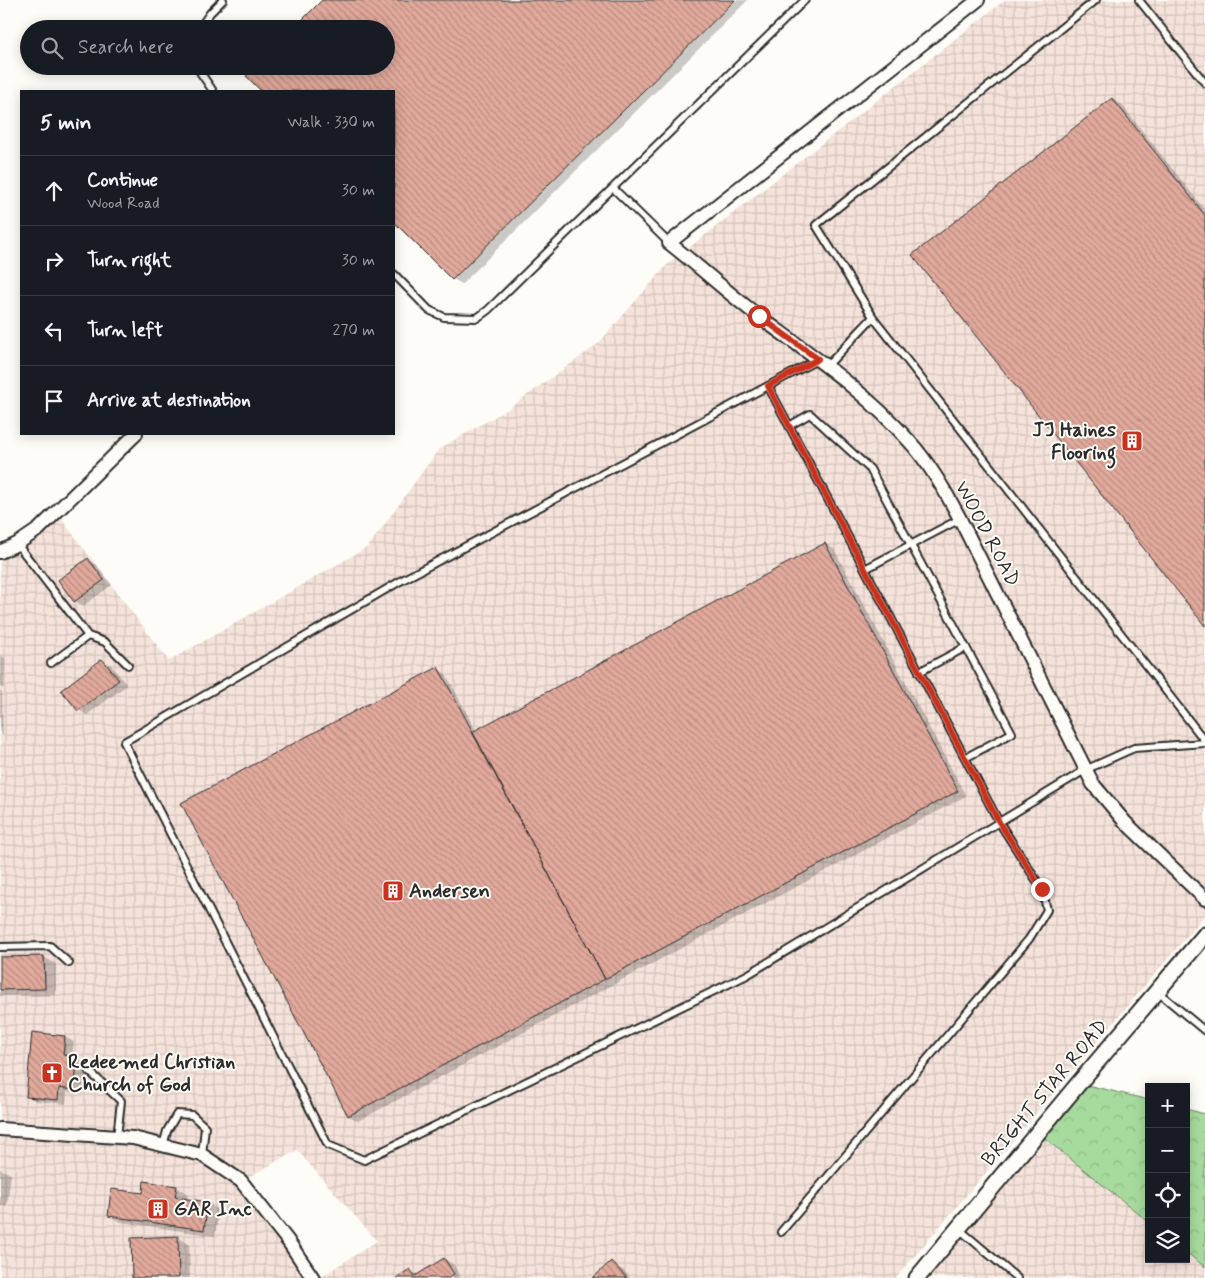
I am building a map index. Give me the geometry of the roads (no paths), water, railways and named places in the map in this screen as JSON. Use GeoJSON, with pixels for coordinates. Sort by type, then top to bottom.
{"type":"FeatureCollection","features":[{"type":"Feature","properties":{"kind":"street"},"geometry":{"type":"LineString","coordinates":[[669,243],[978,0]]}},
{"type":"Feature","properties":{"kind":"street","name":"WOOD ROAD"},"geometry":{"type":"LineString","coordinates":[[669,243],[759,316],[823,363],[876,406],[911,443],[947,495],[960,518],[1093,784],[1125,822],[1205,899]]}},
{"type":"Feature","properties":{"kind":"street"},"geometry":{"type":"LineString","coordinates":[[0,552],[17,544],[39,529],[135,435]]}},
{"type":"Feature","properties":{"kind":"street","name":"BRIGHT STAR ROAD"},"geometry":{"type":"LineString","coordinates":[[917,1278],[1205,935]]}},
{"type":"Feature","properties":{"kind":"street"},"geometry":{"type":"LineString","coordinates":[[0,1129],[133,1138],[202,1156],[241,1181],[288,1241],[313,1278]]}},
{"type":"Feature","properties":{"kind":"lane"},"geometry":{"type":"LineString","coordinates":[[205,20],[224,0]]}},
{"type":"Feature","properties":{"kind":"lane"},"geometry":{"type":"LineString","coordinates":[[395,275],[429,310],[444,317],[477,318],[488,310],[805,0]]}},
{"type":"Feature","properties":{"kind":"lane"},"geometry":{"type":"LineString","coordinates":[[1096,0],[816,225],[873,317],[1205,742]]}},
{"type":"Feature","properties":{"kind":"lane"},"geometry":{"type":"LineString","coordinates":[[1140,0],[1205,83]]}},
{"type":"Feature","properties":{"kind":"lane"},"geometry":{"type":"LineString","coordinates":[[202,75],[212,90]]}},
{"type":"Feature","properties":{"kind":"lane"},"geometry":{"type":"LineString","coordinates":[[613,188],[669,243]]}},
{"type":"Feature","properties":{"kind":"lane"},"geometry":{"type":"LineString","coordinates":[[873,317],[823,363],[768,386],[404,579],[124,742],[328,1145],[364,1160],[747,975],[1085,770],[1134,748],[1205,742]]}},
{"type":"Feature","properties":{"kind":"lane"},"geometry":{"type":"LineString","coordinates":[[768,386],[999,822],[1042,889],[1047,910],[1029,939],[781,1232]]}},
{"type":"Feature","properties":{"kind":"lane"},"geometry":{"type":"LineString","coordinates":[[788,426],[810,414],[870,469],[1012,733],[965,758]]}},
{"type":"Feature","properties":{"kind":"lane"},"geometry":{"type":"LineString","coordinates":[[864,569],[960,518]]}},
{"type":"Feature","properties":{"kind":"lane"},"geometry":{"type":"LineString","coordinates":[[17,544],[88,636],[105,642],[128,666]]}},
{"type":"Feature","properties":{"kind":"lane"},"geometry":{"type":"LineString","coordinates":[[51,663],[88,636]]}},
{"type":"Feature","properties":{"kind":"lane"},"geometry":{"type":"LineString","coordinates":[[919,672],[966,647]]}},
{"type":"Feature","properties":{"kind":"lane"},"geometry":{"type":"LineString","coordinates":[[0,947],[50,946],[69,963]]}},
{"type":"Feature","properties":{"kind":"lane"},"geometry":{"type":"LineString","coordinates":[[1158,992],[1205,1031]]}},
{"type":"Feature","properties":{"kind":"lane"},"geometry":{"type":"LineString","coordinates":[[89,1071],[121,1101],[117,1137]]}},
{"type":"Feature","properties":{"kind":"lane"},"geometry":{"type":"LineString","coordinates":[[163,1146],[167,1131],[177,1114],[192,1115],[206,1127],[202,1156]]}},
{"type":"Feature","properties":{"kind":"lane"},"geometry":{"type":"LineString","coordinates":[[958,1228],[1017,1278]]}},
{"type":"Feature","properties":{"kind":"place","name":"JJ Haines Flooring"},"geometry":{"type":"Point","coordinates":[1132,441]}},
{"type":"Feature","properties":{"kind":"place","name":"Andersen"},"geometry":{"type":"Point","coordinates":[393,891]}},
{"type":"Feature","properties":{"kind":"place","name":"Redeemed Christian Church of God"},"geometry":{"type":"Point","coordinates":[52,1073]}},
{"type":"Feature","properties":{"kind":"place","name":"GAR Inc"},"geometry":{"type":"Point","coordinates":[158,1209]}}]}
